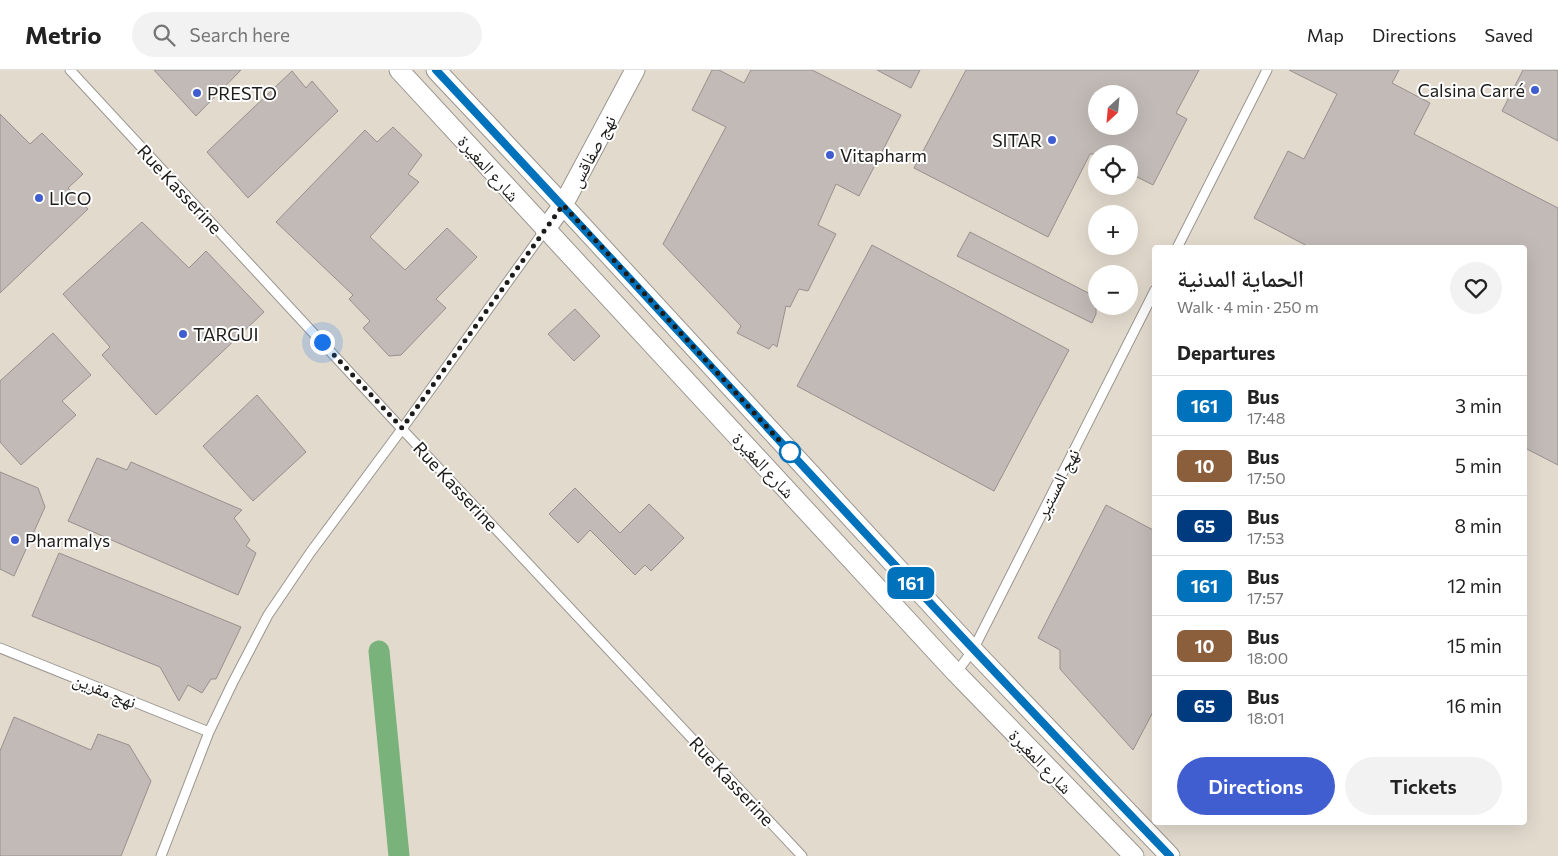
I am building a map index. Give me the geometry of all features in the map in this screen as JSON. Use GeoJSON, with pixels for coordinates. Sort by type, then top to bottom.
{"type":"FeatureCollection","features":[{"type":"Feature","properties":{"kind":"street","name":"شارع المغيرة"},"geometry":{"type":"LineString","coordinates":[[399,70],[956,673],[1134,856]]}},
{"type":"Feature","properties":{"kind":"street","name":"شارع المغيرة"},"geometry":{"type":"LineString","coordinates":[[436,70],[973,650],[1170,856]]}},
{"type":"Feature","properties":{"kind":"street","name":"نهج صفاقس"},"geometry":{"type":"LineString","coordinates":[[545,230],[563,205],[635,70]]}},
{"type":"Feature","properties":{"kind":"lane","name":"Rue Kasserine"},"geometry":{"type":"LineString","coordinates":[[70,70],[802,856]]}},
{"type":"Feature","properties":{"kind":"lane"},"geometry":{"type":"LineString","coordinates":[[1179,245],[1267,70]]}},
{"type":"Feature","properties":{"kind":"lane"},"geometry":{"type":"LineString","coordinates":[[161,856],[209,732],[268,615],[310,553],[545,230]]}},
{"type":"Feature","properties":{"kind":"lane","name":"نهج المستير"},"geometry":{"type":"LineString","coordinates":[[956,673],[973,650],[1152,296]]}},
{"type":"Feature","properties":{"kind":"lane","name":"نهج مقرين"},"geometry":{"type":"LineString","coordinates":[[0,648],[209,732]]}},
{"type":"Feature","properties":{"kind":"shaded area"},"geometry":{"type":"Polygon","coordinates":[[[0,70],[1558,70],[1558,856],[0,856],[0,70]]]}},
{"type":"Feature","properties":{"kind":"building","name":"PRESTO"},"geometry":{"type":"Polygon","coordinates":[[[154,70],[241,70],[196,116],[154,70]]]}},
{"type":"Feature","properties":{"kind":"building"},"geometry":{"type":"Polygon","coordinates":[[[712,70],[719,70],[744,83],[751,70],[812,70],[901,115],[859,196],[836,184],[818,225],[836,234],[808,291],[799,289],[790,307],[786,306],[777,347],[773,344],[769,349],[737,333],[741,326],[663,244],[726,127],[692,110],[712,70]]]}},
{"type":"Feature","properties":{"kind":"building"},"geometry":{"type":"Polygon","coordinates":[[[877,70],[920,70],[911,88],[877,70]]]}},
{"type":"Feature","properties":{"kind":"building","name":"SITAR"},"geometry":{"type":"Polygon","coordinates":[[[966,70],[1199,70],[1176,113],[1187,119],[1153,185],[1138,178],[1138,145],[1088,145],[1088,158],[1048,237],[914,168],[966,70]]]}},
{"type":"Feature","properties":{"kind":"building"},"geometry":{"type":"Polygon","coordinates":[[[1289,70],[1399,70],[1392,83],[1430,103],[1414,134],[1558,208],[1558,465],[1527,449],[1527,245],[1305,245],[1254,218],[1288,151],[1304,159],[1337,94],[1289,70]]]}},
{"type":"Feature","properties":{"kind":"building","name":"Calsina Carré"},"geometry":{"type":"Polygon","coordinates":[[[1523,70],[1558,70],[1558,141],[1502,111],[1523,70]]]}},
{"type":"Feature","properties":{"kind":"building"},"geometry":{"type":"Polygon","coordinates":[[[292,71],[306,88],[312,81],[338,111],[248,198],[207,152],[292,71]]]}},
{"type":"Feature","properties":{"kind":"building","name":"LICO"},"geometry":{"type":"Polygon","coordinates":[[[0,114],[30,144],[42,133],[83,174],[68,188],[88,209],[0,293],[0,114]]]}},
{"type":"Feature","properties":{"kind":"building"},"geometry":{"type":"Polygon","coordinates":[[[393,127],[422,155],[408,174],[419,182],[370,237],[405,270],[447,228],[477,257],[436,299],[446,308],[401,355],[389,356],[363,328],[370,321],[349,299],[353,295],[276,222],[365,130],[377,142],[393,127]]]}},
{"type":"Feature","properties":{"kind":"building","name":"TARGUI"},"geometry":{"type":"Polygon","coordinates":[[[142,222],[189,268],[206,251],[264,312],[156,415],[102,355],[110,347],[63,294],[142,222]]]}},
{"type":"Feature","properties":{"kind":"building"},"geometry":{"type":"Polygon","coordinates":[[[970,232],[1088,293],[1088,315],[1096,315],[1092,323],[957,256],[970,232]]]}},
{"type":"Feature","properties":{"kind":"building"},"geometry":{"type":"Polygon","coordinates":[[[872,245],[1069,350],[994,491],[797,386],[872,245]]]}},
{"type":"Feature","properties":{"kind":"building"},"geometry":{"type":"Polygon","coordinates":[[[575,309],[600,336],[574,361],[548,334],[575,309]]]}},
{"type":"Feature","properties":{"kind":"building"},"geometry":{"type":"Polygon","coordinates":[[[53,333],[91,375],[62,401],[76,415],[21,465],[0,442],[0,381],[53,333]]]}},
{"type":"Feature","properties":{"kind":"building"},"geometry":{"type":"Polygon","coordinates":[[[257,395],[306,452],[253,501],[203,446],[257,395]]]}},
{"type":"Feature","properties":{"kind":"building"},"geometry":{"type":"Polygon","coordinates":[[[97,458],[127,470],[131,462],[242,510],[234,518],[250,540],[246,546],[256,553],[238,595],[68,521],[97,458]]]}},
{"type":"Feature","properties":{"kind":"building","name":"Pharmalys"},"geometry":{"type":"Polygon","coordinates":[[[0,472],[38,488],[45,507],[14,576],[0,569],[0,472]]]}},
{"type":"Feature","properties":{"kind":"building"},"geometry":{"type":"Polygon","coordinates":[[[575,488],[620,533],[649,504],[684,538],[651,571],[645,565],[635,575],[590,530],[578,543],[549,514],[575,488]]]}},
{"type":"Feature","properties":{"kind":"building"},"geometry":{"type":"Polygon","coordinates":[[[1106,505],[1152,529],[1152,714],[1133,750],[1060,669],[1060,650],[1038,638],[1106,505]]]}},
{"type":"Feature","properties":{"kind":"building"},"geometry":{"type":"Polygon","coordinates":[[[59,553],[241,627],[216,679],[211,679],[202,693],[188,685],[179,701],[160,667],[32,616],[59,553]]]}},
{"type":"Feature","properties":{"kind":"building"},"geometry":{"type":"Polygon","coordinates":[[[14,717],[91,750],[98,734],[129,745],[151,781],[121,856],[0,856],[0,751],[14,717]]]}},
{"type":"Feature","properties":{"kind":"waterway"},"geometry":{"type":"LineString","coordinates":[[379,651],[399,856]]}},
{"type":"Feature","properties":{"kind":"bus line","name":"161"},"geometry":{"type":"LineString","coordinates":[[436,70],[973,650],[1170,856]]}},
{"type":"Feature","properties":{"kind":"place","name":"Calsina Carré"},"geometry":{"type":"Point","coordinates":[1535,90]}},
{"type":"Feature","properties":{"kind":"place","name":"PRESTO"},"geometry":{"type":"Point","coordinates":[197,93]}},
{"type":"Feature","properties":{"kind":"place","name":"SITAR"},"geometry":{"type":"Point","coordinates":[1052,140]}},
{"type":"Feature","properties":{"kind":"place","name":"Vitapharm"},"geometry":{"type":"Point","coordinates":[830,155]}},
{"type":"Feature","properties":{"kind":"place","name":"LICO"},"geometry":{"type":"Point","coordinates":[39,198]}},
{"type":"Feature","properties":{"kind":"place","name":"TARGUI"},"geometry":{"type":"Point","coordinates":[183,334]}},
{"type":"Feature","properties":{"kind":"place","name":"Pharmalys"},"geometry":{"type":"Point","coordinates":[15,540]}},
{"type":"Feature","properties":{"kind":"route"},"geometry":{"type":"LineString","coordinates":[[322,342],[402,428],[563,205],[790,452]]}}]}
